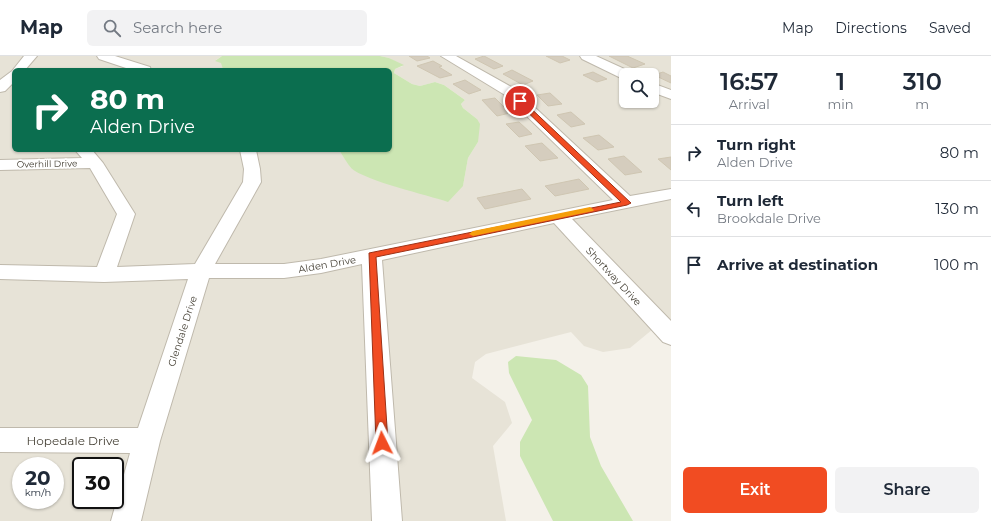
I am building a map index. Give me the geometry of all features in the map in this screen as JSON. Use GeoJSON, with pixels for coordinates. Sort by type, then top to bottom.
{"type":"FeatureCollection","features":[{"type":"Feature","properties":{"kind":"street"},"geometry":{"type":"LineString","coordinates":[[20,68],[31,56]]}},
{"type":"Feature","properties":{"kind":"street"},"geometry":{"type":"LineString","coordinates":[[103,56],[139,68]]}},
{"type":"Feature","properties":{"kind":"street"},"geometry":{"type":"LineString","coordinates":[[447,56],[510,92],[627,203]]}},
{"type":"Feature","properties":{"kind":"street"},"geometry":{"type":"LineString","coordinates":[[586,56],[619,72]]}},
{"type":"Feature","properties":{"kind":"street"},"geometry":{"type":"LineString","coordinates":[[0,88],[12,76]]}},
{"type":"Feature","properties":{"kind":"street"},"geometry":{"type":"LineString","coordinates":[[659,90],[671,96]]}},
{"type":"Feature","properties":{"kind":"street"},"geometry":{"type":"LineString","coordinates":[[0,94],[12,94]]}},
{"type":"Feature","properties":{"kind":"street"},"geometry":{"type":"LineString","coordinates":[[85,152],[95,164],[126,214],[104,275]]}},
{"type":"Feature","properties":{"kind":"street","name":"Glendale Drive"},"geometry":{"type":"LineString","coordinates":[[126,521],[147,441],[201,271],[252,182],[252,169],[248,152]]}},
{"type":"Feature","properties":{"kind":"street","name":"Overhill Drive"},"geometry":{"type":"LineString","coordinates":[[0,165],[95,164]]}},
{"type":"Feature","properties":{"kind":"street","name":"Alden Drive"},"geometry":{"type":"LineString","coordinates":[[0,272],[104,275],[201,271],[284,271],[321,266],[558,216],[671,194]]}},
{"type":"Feature","properties":{"kind":"street","name":"Shortway Drive"},"geometry":{"type":"LineString","coordinates":[[558,216],[671,336]]}},
{"type":"Feature","properties":{"kind":"street"},"geometry":{"type":"LineString","coordinates":[[372,255],[387,521]]}},
{"type":"Feature","properties":{"kind":"street","name":"Hopedale Drive"},"geometry":{"type":"LineString","coordinates":[[0,440],[147,441]]}},
{"type":"Feature","properties":{"kind":"shaded area"},"geometry":{"type":"Polygon","coordinates":[[[0,56],[222,56],[216,60],[222,63],[224,68],[12,68],[12,152],[340,152],[351,168],[463,186],[468,158],[478,142],[477,119],[463,108],[461,104],[465,100],[444,85],[435,82],[420,86],[412,84],[394,73],[395,69],[403,66],[389,58],[380,56],[671,56],[671,331],[653,329],[630,348],[603,352],[584,346],[571,332],[486,354],[475,362],[472,378],[505,402],[512,423],[493,446],[506,521],[0,521],[0,56]]]}},
{"type":"Feature","properties":{"kind":"green space"},"geometry":{"type":"Polygon","coordinates":[[[222,56],[380,56],[389,58],[404,65],[395,69],[394,73],[412,84],[420,86],[435,82],[444,85],[465,100],[461,104],[463,108],[477,119],[480,124],[478,142],[468,158],[463,186],[448,202],[383,183],[358,173],[351,168],[340,152],[392,152],[392,68],[223,68],[221,63],[215,61],[222,56]]]}},
{"type":"Feature","properties":{"kind":"green space"},"geometry":{"type":"Polygon","coordinates":[[[516,356],[556,360],[581,375],[588,386],[590,437],[601,466],[633,521],[553,521],[520,456],[520,442],[532,420],[509,373],[508,362],[516,356]]]}},
{"type":"Feature","properties":{"kind":"building"},"geometry":{"type":"Polygon","coordinates":[[[409,56],[427,56],[430,58],[417,61],[409,56]]]}},
{"type":"Feature","properties":{"kind":"building"},"geometry":{"type":"Polygon","coordinates":[[[484,56],[503,66],[494,69],[475,59],[484,56]]]}},
{"type":"Feature","properties":{"kind":"building"},"geometry":{"type":"Polygon","coordinates":[[[546,56],[562,56],[570,60],[560,63],[546,56]]]}},
{"type":"Feature","properties":{"kind":"building"},"geometry":{"type":"Polygon","coordinates":[[[609,56],[627,56],[645,64],[633,68],[609,56]]]}},
{"type":"Feature","properties":{"kind":"building"},"geometry":{"type":"Polygon","coordinates":[[[433,61],[442,66],[439,67],[452,75],[440,78],[417,66],[433,61]]]}},
{"type":"Feature","properties":{"kind":"building"},"geometry":{"type":"Polygon","coordinates":[[[512,70],[533,81],[523,85],[503,74],[512,70]]]}},
{"type":"Feature","properties":{"kind":"building"},"geometry":{"type":"Polygon","coordinates":[[[593,72],[607,79],[597,82],[583,75],[593,72]]]}},
{"type":"Feature","properties":{"kind":"building"},"geometry":{"type":"Polygon","coordinates":[[[663,72],[671,76],[671,83],[659,77],[659,73],[663,72]]]}},
{"type":"Feature","properties":{"kind":"building"},"geometry":{"type":"Polygon","coordinates":[[[465,80],[481,90],[469,94],[453,84],[465,80]]]}},
{"type":"Feature","properties":{"kind":"building"},"geometry":{"type":"Polygon","coordinates":[[[550,93],[562,104],[548,106],[537,95],[550,93]]]}},
{"type":"Feature","properties":{"kind":"building"},"geometry":{"type":"Polygon","coordinates":[[[495,98],[510,113],[497,116],[482,100],[495,98]]]}},
{"type":"Feature","properties":{"kind":"building"},"geometry":{"type":"Polygon","coordinates":[[[571,112],[585,124],[571,127],[557,115],[571,112]]]}},
{"type":"Feature","properties":{"kind":"building"},"geometry":{"type":"Polygon","coordinates":[[[519,122],[532,134],[519,137],[506,124],[519,122]]]}},
{"type":"Feature","properties":{"kind":"building"},"geometry":{"type":"Polygon","coordinates":[[[599,135],[614,147],[598,150],[583,138],[599,135]]]}},
{"type":"Feature","properties":{"kind":"building"},"geometry":{"type":"Polygon","coordinates":[[[542,143],[558,158],[540,161],[525,146],[542,143]]]}},
{"type":"Feature","properties":{"kind":"building"},"geometry":{"type":"Polygon","coordinates":[[[624,156],[642,172],[625,175],[608,159],[624,156]]]}},
{"type":"Feature","properties":{"kind":"building"},"geometry":{"type":"Polygon","coordinates":[[[671,157],[671,170],[658,159],[671,157]]]}},
{"type":"Feature","properties":{"kind":"building"},"geometry":{"type":"Polygon","coordinates":[[[579,179],[589,189],[555,196],[545,186],[579,179]]]}},
{"type":"Feature","properties":{"kind":"building"},"geometry":{"type":"Polygon","coordinates":[[[522,189],[531,199],[485,209],[477,198],[522,189]]]}},
{"type":"Feature","properties":{"kind":"slow traffic"},"geometry":{"type":"LineString","coordinates":[[473,234],[590,210]]}},
{"type":"Feature","properties":{"kind":"route"},"geometry":{"type":"LineString","coordinates":[[382,443],[372,255],[627,203],[520,101]]}}]}
